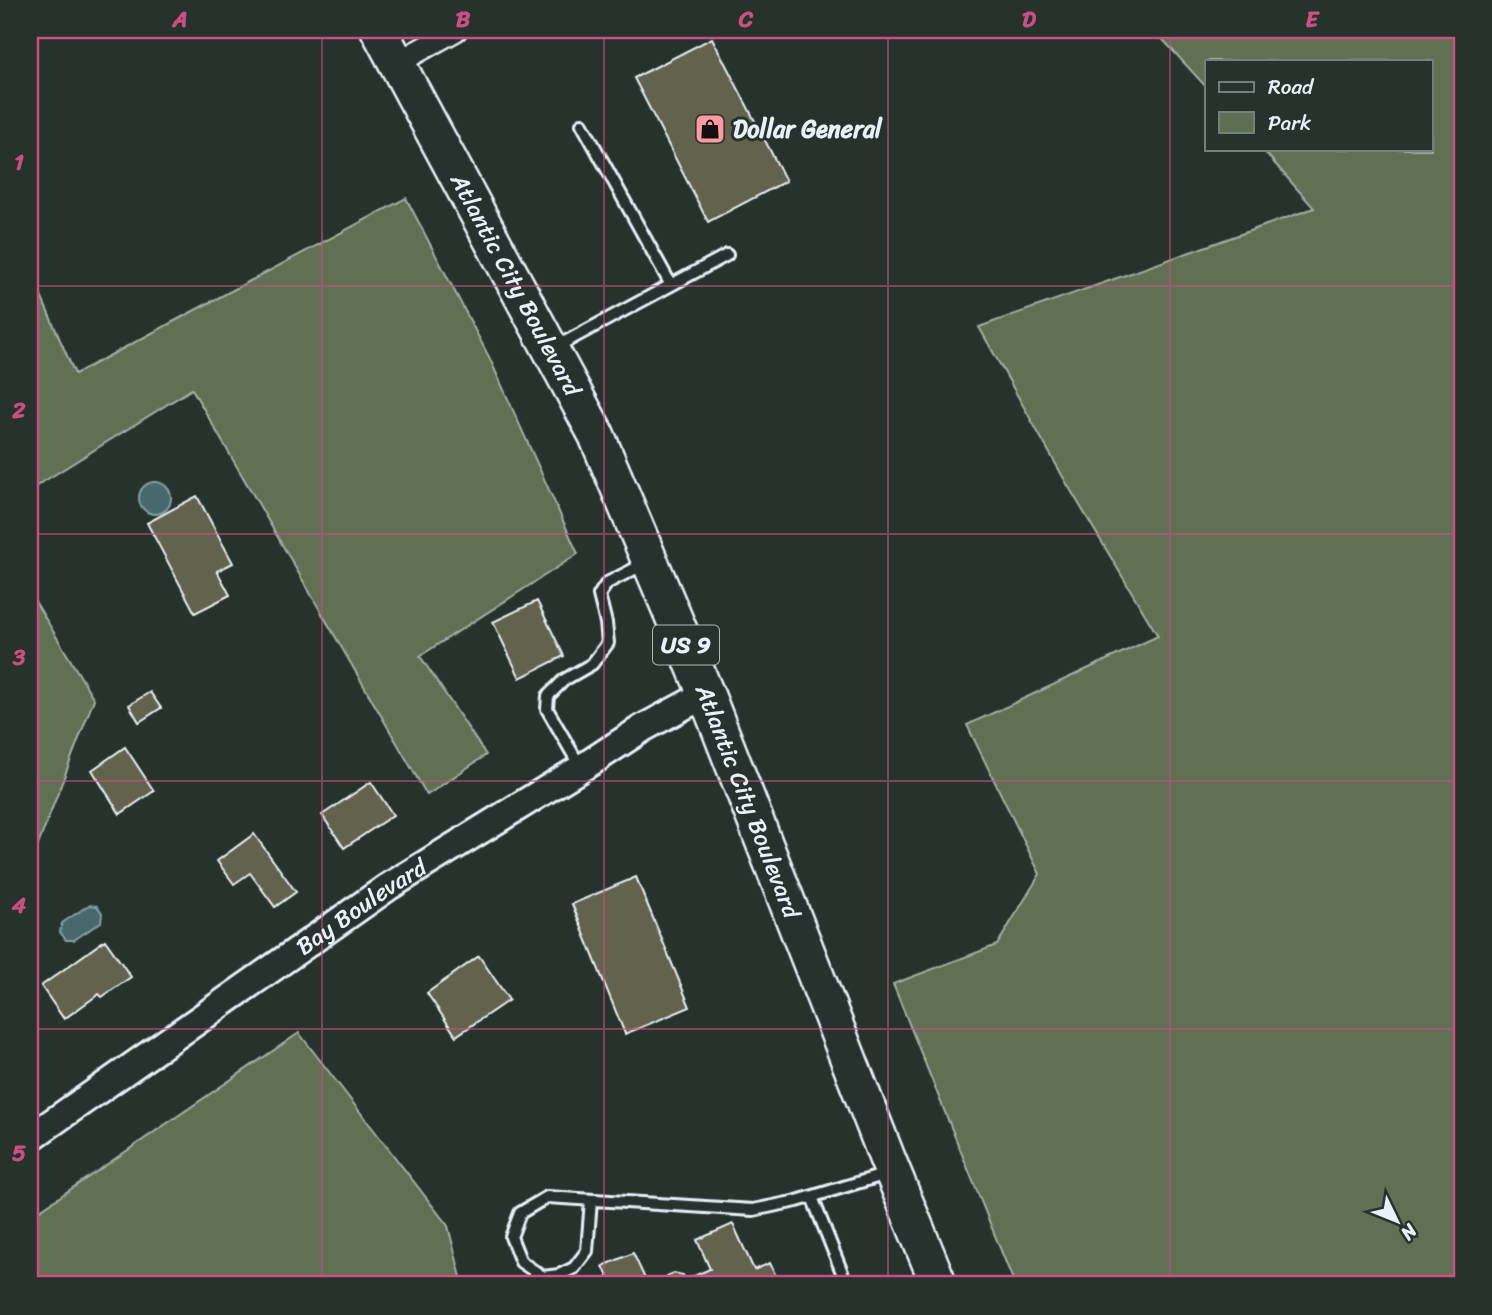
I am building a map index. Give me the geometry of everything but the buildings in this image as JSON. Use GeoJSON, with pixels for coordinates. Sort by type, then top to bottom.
{"type":"FeatureCollection","features":[{"type":"Feature","properties":{"kind":"highway","name":"Atlantic City Boulevard"},"geometry":{"type":"LineString","coordinates":[[381,31],[596,434],[706,694],[892,1172],[939,1285]]}},
{"type":"Feature","properties":{"kind":"street"},"geometry":{"type":"LineString","coordinates":[[397,63],[456,30]]}},
{"type":"Feature","properties":{"kind":"street","name":"Bay Boulevard"},"geometry":{"type":"LineString","coordinates":[[30,1138],[388,887],[643,728],[706,694]]}},
{"type":"Feature","properties":{"kind":"lane"},"geometry":{"type":"LineString","coordinates":[[582,124],[671,285]]}},
{"type":"Feature","properties":{"kind":"lane"},"geometry":{"type":"LineString","coordinates":[[551,349],[727,255]]}},
{"type":"Feature","properties":{"kind":"lane"},"geometry":{"type":"LineString","coordinates":[[581,768],[547,709],[548,696],[564,680],[592,664],[608,643],[599,595],[607,583],[650,561]]}},
{"type":"Feature","properties":{"kind":"lane"},"geometry":{"type":"LineString","coordinates":[[591,1200],[586,1251],[574,1268],[559,1275],[543,1277],[521,1262],[511,1237],[520,1213],[547,1197],[753,1210],[812,1197],[892,1172]]}},
{"type":"Feature","properties":{"kind":"lane"},"geometry":{"type":"LineString","coordinates":[[812,1197],[847,1285]]}},
{"type":"Feature","properties":{"kind":"green space"},"geometry":{"type":"Polygon","coordinates":[[[1154,30],[1462,30],[1462,1260],[1447,1285],[1015,1285],[893,984],[997,945],[1040,874],[967,725],[1158,636],[1067,484],[979,327],[1314,208],[1263,150],[1432,150],[1432,60],[1205,60],[1205,86],[1154,30]]]}},
{"type":"Feature","properties":{"kind":"green space"},"geometry":{"type":"Polygon","coordinates":[[[406,198],[489,357],[578,554],[420,656],[486,755],[427,795],[192,389],[30,490],[30,271],[75,374],[406,198]]]}},
{"type":"Feature","properties":{"kind":"green space"},"geometry":{"type":"Polygon","coordinates":[[[30,593],[94,699],[30,866],[30,593]]]}},
{"type":"Feature","properties":{"kind":"green space"},"geometry":{"type":"Polygon","coordinates":[[[299,1033],[448,1226],[463,1285],[30,1285],[30,1217],[299,1033]]]}},
{"type":"Feature","properties":{"kind":"water"},"geometry":{"type":"Polygon","coordinates":[[[155,482],[167,486],[171,498],[167,510],[155,514],[143,510],[139,498],[143,486],[155,482]]]}},
{"type":"Feature","properties":{"kind":"water"},"geometry":{"type":"Polygon","coordinates":[[[89,905],[97,906],[102,913],[101,922],[74,940],[66,940],[60,932],[62,923],[89,905]]]}},
{"type":"Feature","properties":{"kind":"place","name":"Dollar General"},"geometry":{"type":"Point","coordinates":[710,129]}}]}
